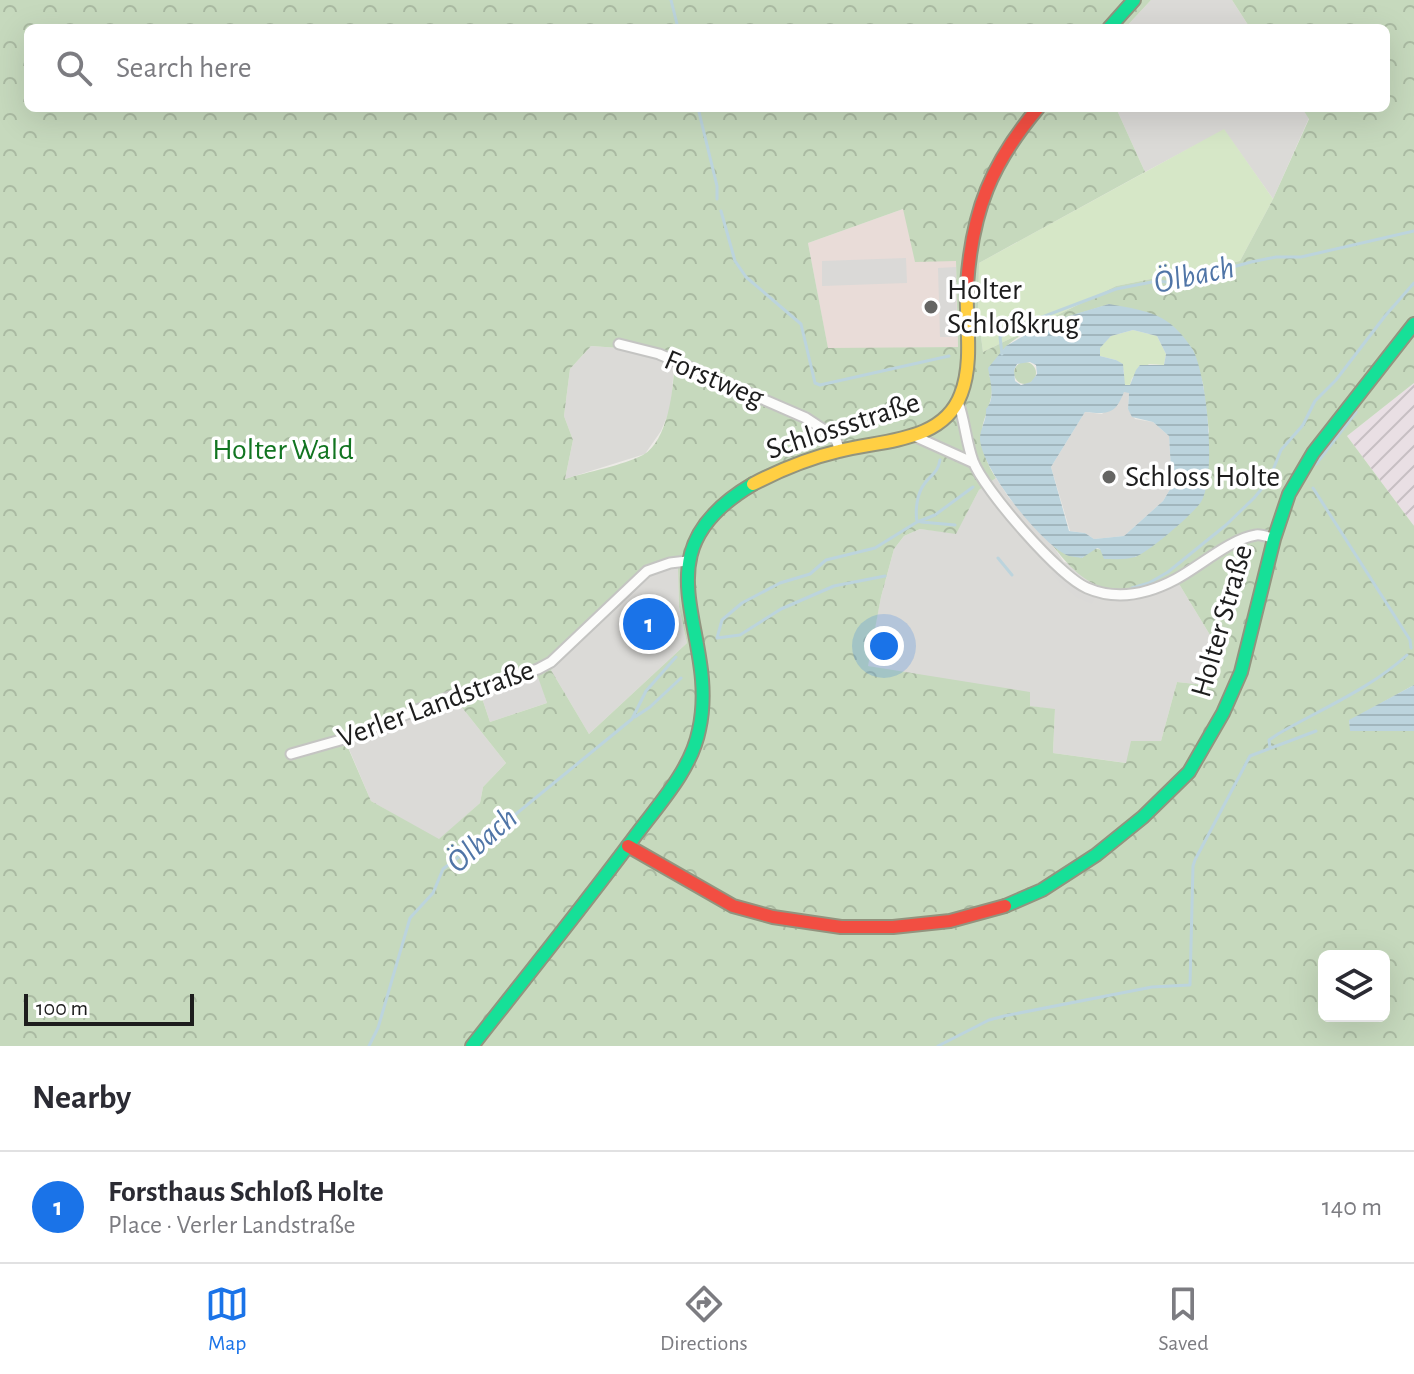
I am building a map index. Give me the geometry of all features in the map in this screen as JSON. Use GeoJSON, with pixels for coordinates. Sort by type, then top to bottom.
{"type":"FeatureCollection","features":[{"type":"Feature","properties":{"kind":"main road"},"geometry":{"type":"LineString","coordinates":[[1113,24],[1134,0]]}},
{"type":"Feature","properties":{"kind":"main road","name":"Schlossstraße"},"geometry":{"type":"LineString","coordinates":[[472,1046],[628,846],[686,763],[699,733],[704,704],[702,674],[687,607],[687,561],[705,524],[732,498],[796,464],[840,451],[914,436],[933,428],[958,402],[966,358],[966,273],[976,211],[991,172],[1005,148],[1035,112]]}},
{"type":"Feature","properties":{"kind":"main road","name":"Holter Straße"},"geometry":{"type":"LineString","coordinates":[[628,846],[733,906],[773,917],[841,927],[893,927],[950,921],[1007,906],[1042,890],[1096,855],[1131,827],[1189,772],[1223,713],[1241,672],[1274,539],[1289,494],[1304,467],[1414,324]]}},
{"type":"Feature","properties":{"kind":"street","name":"Forstweg"},"geometry":{"type":"LineString","coordinates":[[619,344],[659,354],[806,418],[835,437],[840,451]]}},
{"type":"Feature","properties":{"kind":"street"},"geometry":{"type":"LineString","coordinates":[[958,402],[974,463],[994,494],[1027,535],[1086,588],[1119,595],[1137,595],[1178,578],[1214,553],[1256,534],[1274,539]]}},
{"type":"Feature","properties":{"kind":"street"},"geometry":{"type":"LineString","coordinates":[[914,436],[974,463]]}},
{"type":"Feature","properties":{"kind":"street","name":"Verler Landstraße"},"geometry":{"type":"LineString","coordinates":[[291,754],[344,739],[447,698],[538,669],[551,662],[647,571],[687,561]]}},
{"type":"Feature","properties":{"kind":"shaded area"},"geometry":{"type":"Polygon","coordinates":[[[1151,0],[1232,0],[1247,24],[1129,24],[1151,0]]]}},
{"type":"Feature","properties":{"kind":"shaded area"},"geometry":{"type":"Polygon","coordinates":[[[1118,112],[1305,112],[1309,118],[1273,199],[1224,130],[1145,172],[1118,112]]]}},
{"type":"Feature","properties":{"kind":"shaded area"},"geometry":{"type":"Polygon","coordinates":[[[903,209],[956,261],[958,347],[828,349],[808,243],[903,209]]]}},
{"type":"Feature","properties":{"kind":"shaded area"},"geometry":{"type":"Polygon","coordinates":[[[906,258],[907,283],[822,286],[822,261],[906,258]]]}},
{"type":"Feature","properties":{"kind":"shaded area"},"geometry":{"type":"Polygon","coordinates":[[[956,267],[957,337],[940,337],[938,268],[956,267]]]}},
{"type":"Feature","properties":{"kind":"shaded area"},"geometry":{"type":"Polygon","coordinates":[[[591,346],[619,348],[674,363],[671,407],[661,431],[645,454],[565,479],[573,440],[564,416],[570,369],[591,346]]]}},
{"type":"Feature","properties":{"kind":"shaded area"},"geometry":{"type":"Polygon","coordinates":[[[1414,383],[1414,526],[1347,436],[1414,383]]]}},
{"type":"Feature","properties":{"kind":"shaded area"},"geometry":{"type":"Polygon","coordinates":[[[1124,392],[1129,392],[1128,409],[1135,419],[1153,422],[1169,436],[1172,486],[1163,501],[1124,536],[1094,539],[1085,533],[1070,531],[1051,467],[1085,412],[1102,414],[1124,392]]]}},
{"type":"Feature","properties":{"kind":"shaded area"},"geometry":{"type":"Polygon","coordinates":[[[996,478],[1009,498],[1048,539],[1064,562],[1152,586],[1173,574],[1224,658],[1214,686],[1177,682],[1161,741],[1127,763],[1053,753],[1055,710],[867,666],[894,549],[904,536],[920,529],[956,533],[979,490],[996,478]]]}},
{"type":"Feature","properties":{"kind":"shaded area"},"geometry":{"type":"Polygon","coordinates":[[[678,568],[679,607],[687,643],[589,734],[551,670],[648,577],[659,571],[678,568]]]}},
{"type":"Feature","properties":{"kind":"shaded area"},"geometry":{"type":"Polygon","coordinates":[[[1056,569],[1079,591],[1095,598],[1092,604],[1064,587],[1051,573],[1056,569]]]}},
{"type":"Feature","properties":{"kind":"shaded area"},"geometry":{"type":"Polygon","coordinates":[[[539,676],[547,703],[490,722],[481,695],[539,676]]]}},
{"type":"Feature","properties":{"kind":"shaded area"},"geometry":{"type":"Polygon","coordinates":[[[456,700],[506,763],[483,787],[480,803],[439,840],[371,801],[346,742],[414,711],[456,700]]]}},
{"type":"Feature","properties":{"kind":"green space","name":"Holter Wald"},"geometry":{"type":"Polygon","coordinates":[[[0,0],[1151,0],[1129,24],[24,24],[24,112],[1118,112],[1145,172],[979,263],[978,313],[983,352],[1116,286],[1240,261],[1273,199],[1309,119],[1305,112],[1390,112],[1390,24],[1247,24],[1232,0],[1414,0],[1414,383],[1347,436],[1414,526],[1414,685],[1349,721],[1351,731],[1414,731],[1414,1046],[0,1046],[0,0]],[[903,209],[808,243],[828,348],[958,347],[956,261],[915,262],[903,209]],[[1109,304],[1054,321],[1026,333],[1005,348],[989,375],[992,394],[982,431],[984,452],[996,478],[979,490],[956,534],[920,529],[904,536],[894,549],[868,666],[1030,692],[1030,706],[1055,709],[1053,753],[1126,763],[1131,741],[1161,741],[1177,682],[1214,686],[1224,658],[1173,574],[1134,588],[1118,590],[1103,587],[1075,571],[1048,539],[1061,551],[1082,558],[1093,548],[1136,557],[1209,432],[1203,384],[1193,350],[1109,304]],[[591,346],[570,369],[564,416],[573,440],[565,479],[643,455],[652,448],[664,426],[671,399],[674,363],[619,348],[591,346]],[[678,568],[659,571],[648,577],[551,670],[589,734],[687,643],[679,607],[678,568]],[[538,677],[481,695],[490,722],[547,703],[538,677]],[[456,700],[414,711],[346,743],[371,801],[439,839],[480,803],[483,787],[506,763],[456,700]]]}},
{"type":"Feature","properties":{"kind":"green space"},"geometry":{"type":"Polygon","coordinates":[[[1224,129],[1273,199],[1240,261],[1116,286],[983,352],[978,313],[979,263],[1224,129]]]}},
{"type":"Feature","properties":{"kind":"green space"},"geometry":{"type":"Polygon","coordinates":[[[1133,330],[1157,336],[1166,354],[1164,365],[1149,364],[1132,378],[1130,385],[1124,385],[1124,371],[1116,360],[1100,356],[1100,347],[1111,336],[1133,330]]]}},
{"type":"Feature","properties":{"kind":"green space"},"geometry":{"type":"Polygon","coordinates":[[[1021,362],[1029,362],[1036,373],[1029,384],[1021,384],[1014,377],[1014,369],[1021,362]]]}},
{"type":"Feature","properties":{"kind":"water"},"geometry":{"type":"Polygon","coordinates":[[[1109,304],[1151,314],[1167,321],[1178,331],[1193,350],[1198,363],[1208,426],[1206,489],[1201,502],[1190,515],[1160,541],[1135,557],[1104,559],[1097,548],[1082,558],[1069,556],[1057,549],[1015,505],[983,452],[980,435],[992,395],[988,368],[1006,346],[1062,318],[1109,304]],[[1133,330],[1111,336],[1100,348],[1100,356],[1123,364],[1125,385],[1130,385],[1140,365],[1164,365],[1166,354],[1157,336],[1133,330]],[[1030,362],[1017,364],[1015,381],[1021,385],[1031,382],[1037,374],[1036,365],[1030,362]],[[1124,392],[1110,411],[1085,412],[1051,467],[1069,531],[1085,533],[1094,539],[1124,536],[1163,501],[1172,486],[1169,436],[1153,422],[1132,417],[1128,409],[1129,393],[1124,392]]]}},
{"type":"Feature","properties":{"kind":"water"},"geometry":{"type":"Polygon","coordinates":[[[1414,685],[1414,731],[1350,731],[1349,720],[1414,685]]]}},
{"type":"Feature","properties":{"kind":"waterway"},"geometry":{"type":"LineString","coordinates":[[671,0],[677,24]]}},
{"type":"Feature","properties":{"kind":"waterway"},"geometry":{"type":"LineString","coordinates":[[699,112],[717,186],[717,199]]}},
{"type":"Feature","properties":{"kind":"waterway"},"geometry":{"type":"LineString","coordinates":[[721,211],[735,261],[746,277],[801,324],[815,383],[820,385],[949,356]]}},
{"type":"Feature","properties":{"kind":"waterway","name":"Ölbach"},"geometry":{"type":"LineString","coordinates":[[1002,354],[1000,337],[1013,328],[1116,289],[1157,281],[1175,283],[1251,262],[1276,257],[1301,257],[1414,231]]}},
{"type":"Feature","properties":{"kind":"waterway","name":"Ölbach"},"geometry":{"type":"LineString","coordinates":[[1132,588],[1168,572],[1254,498],[1269,480],[1281,450],[1303,425],[1315,401],[1336,380],[1414,283]]}},
{"type":"Feature","properties":{"kind":"waterway"},"geometry":{"type":"LineString","coordinates":[[1316,464],[1356,412]]}},
{"type":"Feature","properties":{"kind":"waterway","name":"Ölbach"},"geometry":{"type":"LineString","coordinates":[[885,576],[834,586],[781,609],[740,635],[717,638],[722,620],[742,603],[780,583],[810,574],[826,560],[875,548],[917,522],[920,492],[940,460]]}},
{"type":"Feature","properties":{"kind":"waterway","name":"Ölbach"},"geometry":{"type":"LineString","coordinates":[[917,522],[935,515],[973,487]]}},
{"type":"Feature","properties":{"kind":"waterway"},"geometry":{"type":"LineString","coordinates":[[1313,488],[1410,640],[1411,648]]}},
{"type":"Feature","properties":{"kind":"waterway","name":"Ölbach"},"geometry":{"type":"LineString","coordinates":[[921,522],[955,525]]}},
{"type":"Feature","properties":{"kind":"waterway","name":"Ölbach"},"geometry":{"type":"LineString","coordinates":[[998,558],[1012,575]]}},
{"type":"Feature","properties":{"kind":"waterway"},"geometry":{"type":"LineString","coordinates":[[1270,748],[1269,740],[1361,688],[1407,655]]}},
{"type":"Feature","properties":{"kind":"waterway","name":"Ölbach"},"geometry":{"type":"LineString","coordinates":[[369,1046],[378,1028],[410,918],[433,893],[443,869],[460,856],[481,847],[490,831],[505,823],[632,719],[646,691],[676,657]]}},
{"type":"Feature","properties":{"kind":"waterway","name":"Ölbach"},"geometry":{"type":"LineString","coordinates":[[635,717],[681,678]]}},
{"type":"Feature","properties":{"kind":"waterway"},"geometry":{"type":"LineString","coordinates":[[938,1046],[989,1020],[1004,1016],[1152,987],[1190,985],[1195,860],[1250,756],[1316,731]]}},
{"type":"Feature","properties":{"kind":"traffic: fast"},"geometry":{"type":"LineString","coordinates":[[1113,24],[1134,0]]}},
{"type":"Feature","properties":{"kind":"traffic: fast"},"geometry":{"type":"LineString","coordinates":[[1005,906],[1042,890],[1096,855],[1143,817],[1189,772],[1223,713],[1241,672],[1274,539],[1289,494],[1313,453],[1414,324]]}},
{"type":"Feature","properties":{"kind":"traffic: fast"},"geometry":{"type":"LineString","coordinates":[[472,1046],[662,801],[689,760],[699,730],[703,694],[689,597],[689,567],[697,539],[717,511],[753,484]]}},
{"type":"Feature","properties":{"kind":"traffic: slow"},"geometry":{"type":"LineString","coordinates":[[753,484],[817,457],[909,437],[940,422],[952,410],[965,381],[968,354],[967,285]]}},
{"type":"Feature","properties":{"kind":"traffic: jam"},"geometry":{"type":"LineString","coordinates":[[967,285],[974,234],[987,190],[1008,149],[1035,112]]}},
{"type":"Feature","properties":{"kind":"traffic: jam"},"geometry":{"type":"LineString","coordinates":[[628,846],[733,906],[773,917],[841,927],[893,927],[950,921],[1005,906]]}},
{"type":"Feature","properties":{"kind":"place","name":"Holter Schloßkrug"},"geometry":{"type":"Point","coordinates":[931,307]}},
{"type":"Feature","properties":{"kind":"place","name":"Schloss Holte"},"geometry":{"type":"Point","coordinates":[1109,477]}},
{"type":"Feature","properties":{"kind":"place","name":"Forsthaus Schloß Holte"},"geometry":{"type":"Point","coordinates":[649,624]}}]}
